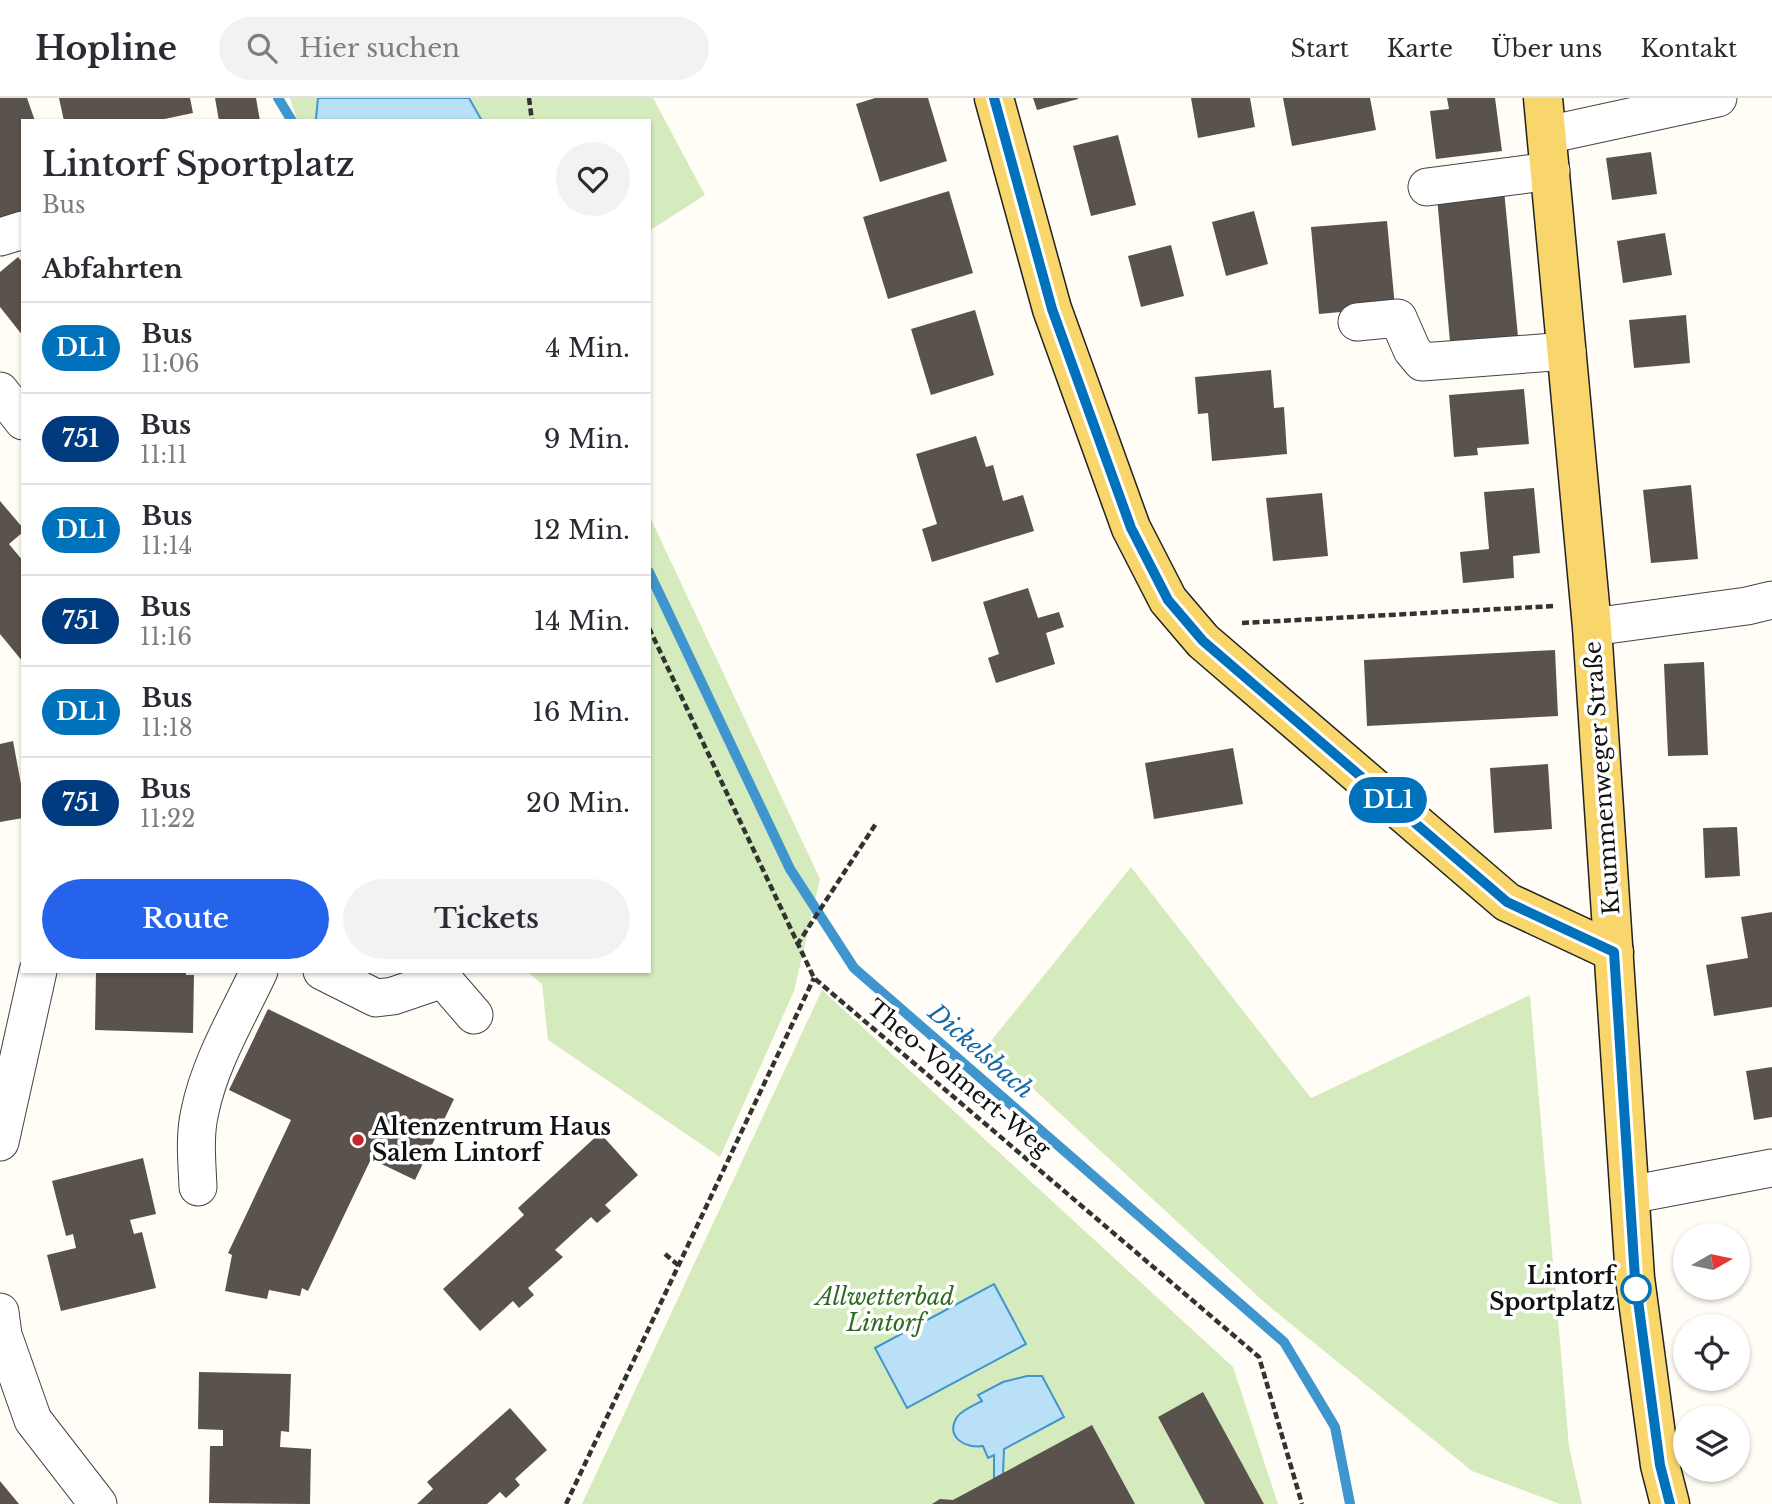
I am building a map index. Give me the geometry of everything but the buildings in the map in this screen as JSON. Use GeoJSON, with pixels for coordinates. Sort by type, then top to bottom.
{"type":"FeatureCollection","features":[{"type":"Feature","properties":{"kind":"main road"},"geometry":{"type":"LineString","coordinates":[[994,98],[1052,309],[1131,528],[1168,600],[1203,641],[1507,902],[1614,952]]}},
{"type":"Feature","properties":{"kind":"main road","name":"Krummenweger Straße"},"geometry":{"type":"LineString","coordinates":[[1543,98],[1591,615],[1638,1303],[1660,1465],[1670,1504]]}},
{"type":"Feature","properties":{"kind":"street"},"geometry":{"type":"LineString","coordinates":[[1427,187],[1549,153],[1718,98]]}},
{"type":"Feature","properties":{"kind":"street"},"geometry":{"type":"LineString","coordinates":[[0,237],[21,230]]}},
{"type":"Feature","properties":{"kind":"street"},"geometry":{"type":"LineString","coordinates":[[1357,322],[1398,318],[1412,350],[1422,362],[1567,351]]}},
{"type":"Feature","properties":{"kind":"street"},"geometry":{"type":"LineString","coordinates":[[0,391],[21,418]]}},
{"type":"Feature","properties":{"kind":"street"},"geometry":{"type":"LineString","coordinates":[[1591,615],[1747,606],[1772,600]]}},
{"type":"Feature","properties":{"kind":"street"},"geometry":{"type":"LineString","coordinates":[[0,1142],[38,973]]}},
{"type":"Feature","properties":{"kind":"street"},"geometry":{"type":"LineString","coordinates":[[198,1187],[196,1136],[200,1111],[216,1063],[258,973]]}},
{"type":"Feature","properties":{"kind":"street"},"geometry":{"type":"LineString","coordinates":[[326,973],[376,998],[393,996],[440,975],[474,1015]]}},
{"type":"Feature","properties":{"kind":"street"},"geometry":{"type":"LineString","coordinates":[[1629,1195],[1772,1168]]}},
{"type":"Feature","properties":{"kind":"street"},"geometry":{"type":"LineString","coordinates":[[0,1312],[4,1335],[33,1420],[98,1504]]}},
{"type":"Feature","properties":{"kind":"path"},"geometry":{"type":"LineString","coordinates":[[529,98],[532,119]]}},
{"type":"Feature","properties":{"kind":"path"},"geometry":{"type":"LineString","coordinates":[[1203,641],[1241,623],[1591,615]]}},
{"type":"Feature","properties":{"kind":"path","name":"Theo-Volmert-Weg"},"geometry":{"type":"LineString","coordinates":[[651,633],[814,978],[1259,1357],[1302,1504]]}},
{"type":"Feature","properties":{"kind":"path"},"geometry":{"type":"LineString","coordinates":[[797,945],[877,822]]}},
{"type":"Feature","properties":{"kind":"path"},"geometry":{"type":"LineString","coordinates":[[566,1504],[814,978]]}},
{"type":"Feature","properties":{"kind":"path"},"geometry":{"type":"LineString","coordinates":[[665,1254],[679,1266]]}},
{"type":"Feature","properties":{"kind":"green space"},"geometry":{"type":"Polygon","coordinates":[[[290,98],[653,98],[705,195],[651,230],[651,119],[296,119],[290,98]]]}},
{"type":"Feature","properties":{"kind":"green space"},"geometry":{"type":"Polygon","coordinates":[[[651,519],[820,879],[794,991],[720,1157],[548,1040],[542,984],[529,973],[651,973],[651,519]]]}},
{"type":"Feature","properties":{"kind":"green space"},"geometry":{"type":"Polygon","coordinates":[[[1131,867],[1311,1098],[1530,995],[1569,1447],[1582,1504],[1560,1504],[1472,1471],[1264,1302],[987,1046],[1131,867]]]}},
{"type":"Feature","properties":{"kind":"green space","name":"Allwetterbad Lintorf"},"geometry":{"type":"Polygon","coordinates":[[[822,990],[1233,1367],[1278,1504],[582,1504],[822,990]]]}},
{"type":"Feature","properties":{"kind":"water"},"geometry":{"type":"Polygon","coordinates":[[[318,98],[469,98],[481,119],[316,119],[318,98]]]}},
{"type":"Feature","properties":{"kind":"water"},"geometry":{"type":"Polygon","coordinates":[[[994,1284],[1026,1344],[907,1408],[875,1348],[994,1284]]]}},
{"type":"Feature","properties":{"kind":"water"},"geometry":{"type":"Polygon","coordinates":[[[1027,1376],[1042,1376],[1064,1417],[1004,1449],[1003,1474],[994,1479],[994,1455],[988,1458],[983,1446],[970,1446],[959,1440],[953,1430],[954,1424],[962,1412],[982,1401],[978,1395],[1003,1382],[1027,1376]]]}},
{"type":"Feature","properties":{"kind":"waterway","name":"Dickelsbach"},"geometry":{"type":"LineString","coordinates":[[278,98],[291,119]]}},
{"type":"Feature","properties":{"kind":"waterway","name":"Dickelsbach"},"geometry":{"type":"LineString","coordinates":[[651,576],[790,869],[854,968],[1284,1342],[1335,1427],[1350,1504]]}},
{"type":"Feature","properties":{"kind":"bus line","name":"DL1"},"geometry":{"type":"LineString","coordinates":[[994,98],[1052,309],[1131,528],[1168,600],[1203,641],[1507,902],[1614,952],[1635,1278],[1660,1465],[1670,1504]]}},
{"type":"Feature","properties":{"kind":"place","name":"Altenzentrum Haus Salem Lintorf"},"geometry":{"type":"Point","coordinates":[358,1140]}},
{"type":"Feature","properties":{"kind":"place","name":"Lintorf Sportplatz"},"geometry":{"type":"Point","coordinates":[1636,1289]}}]}
